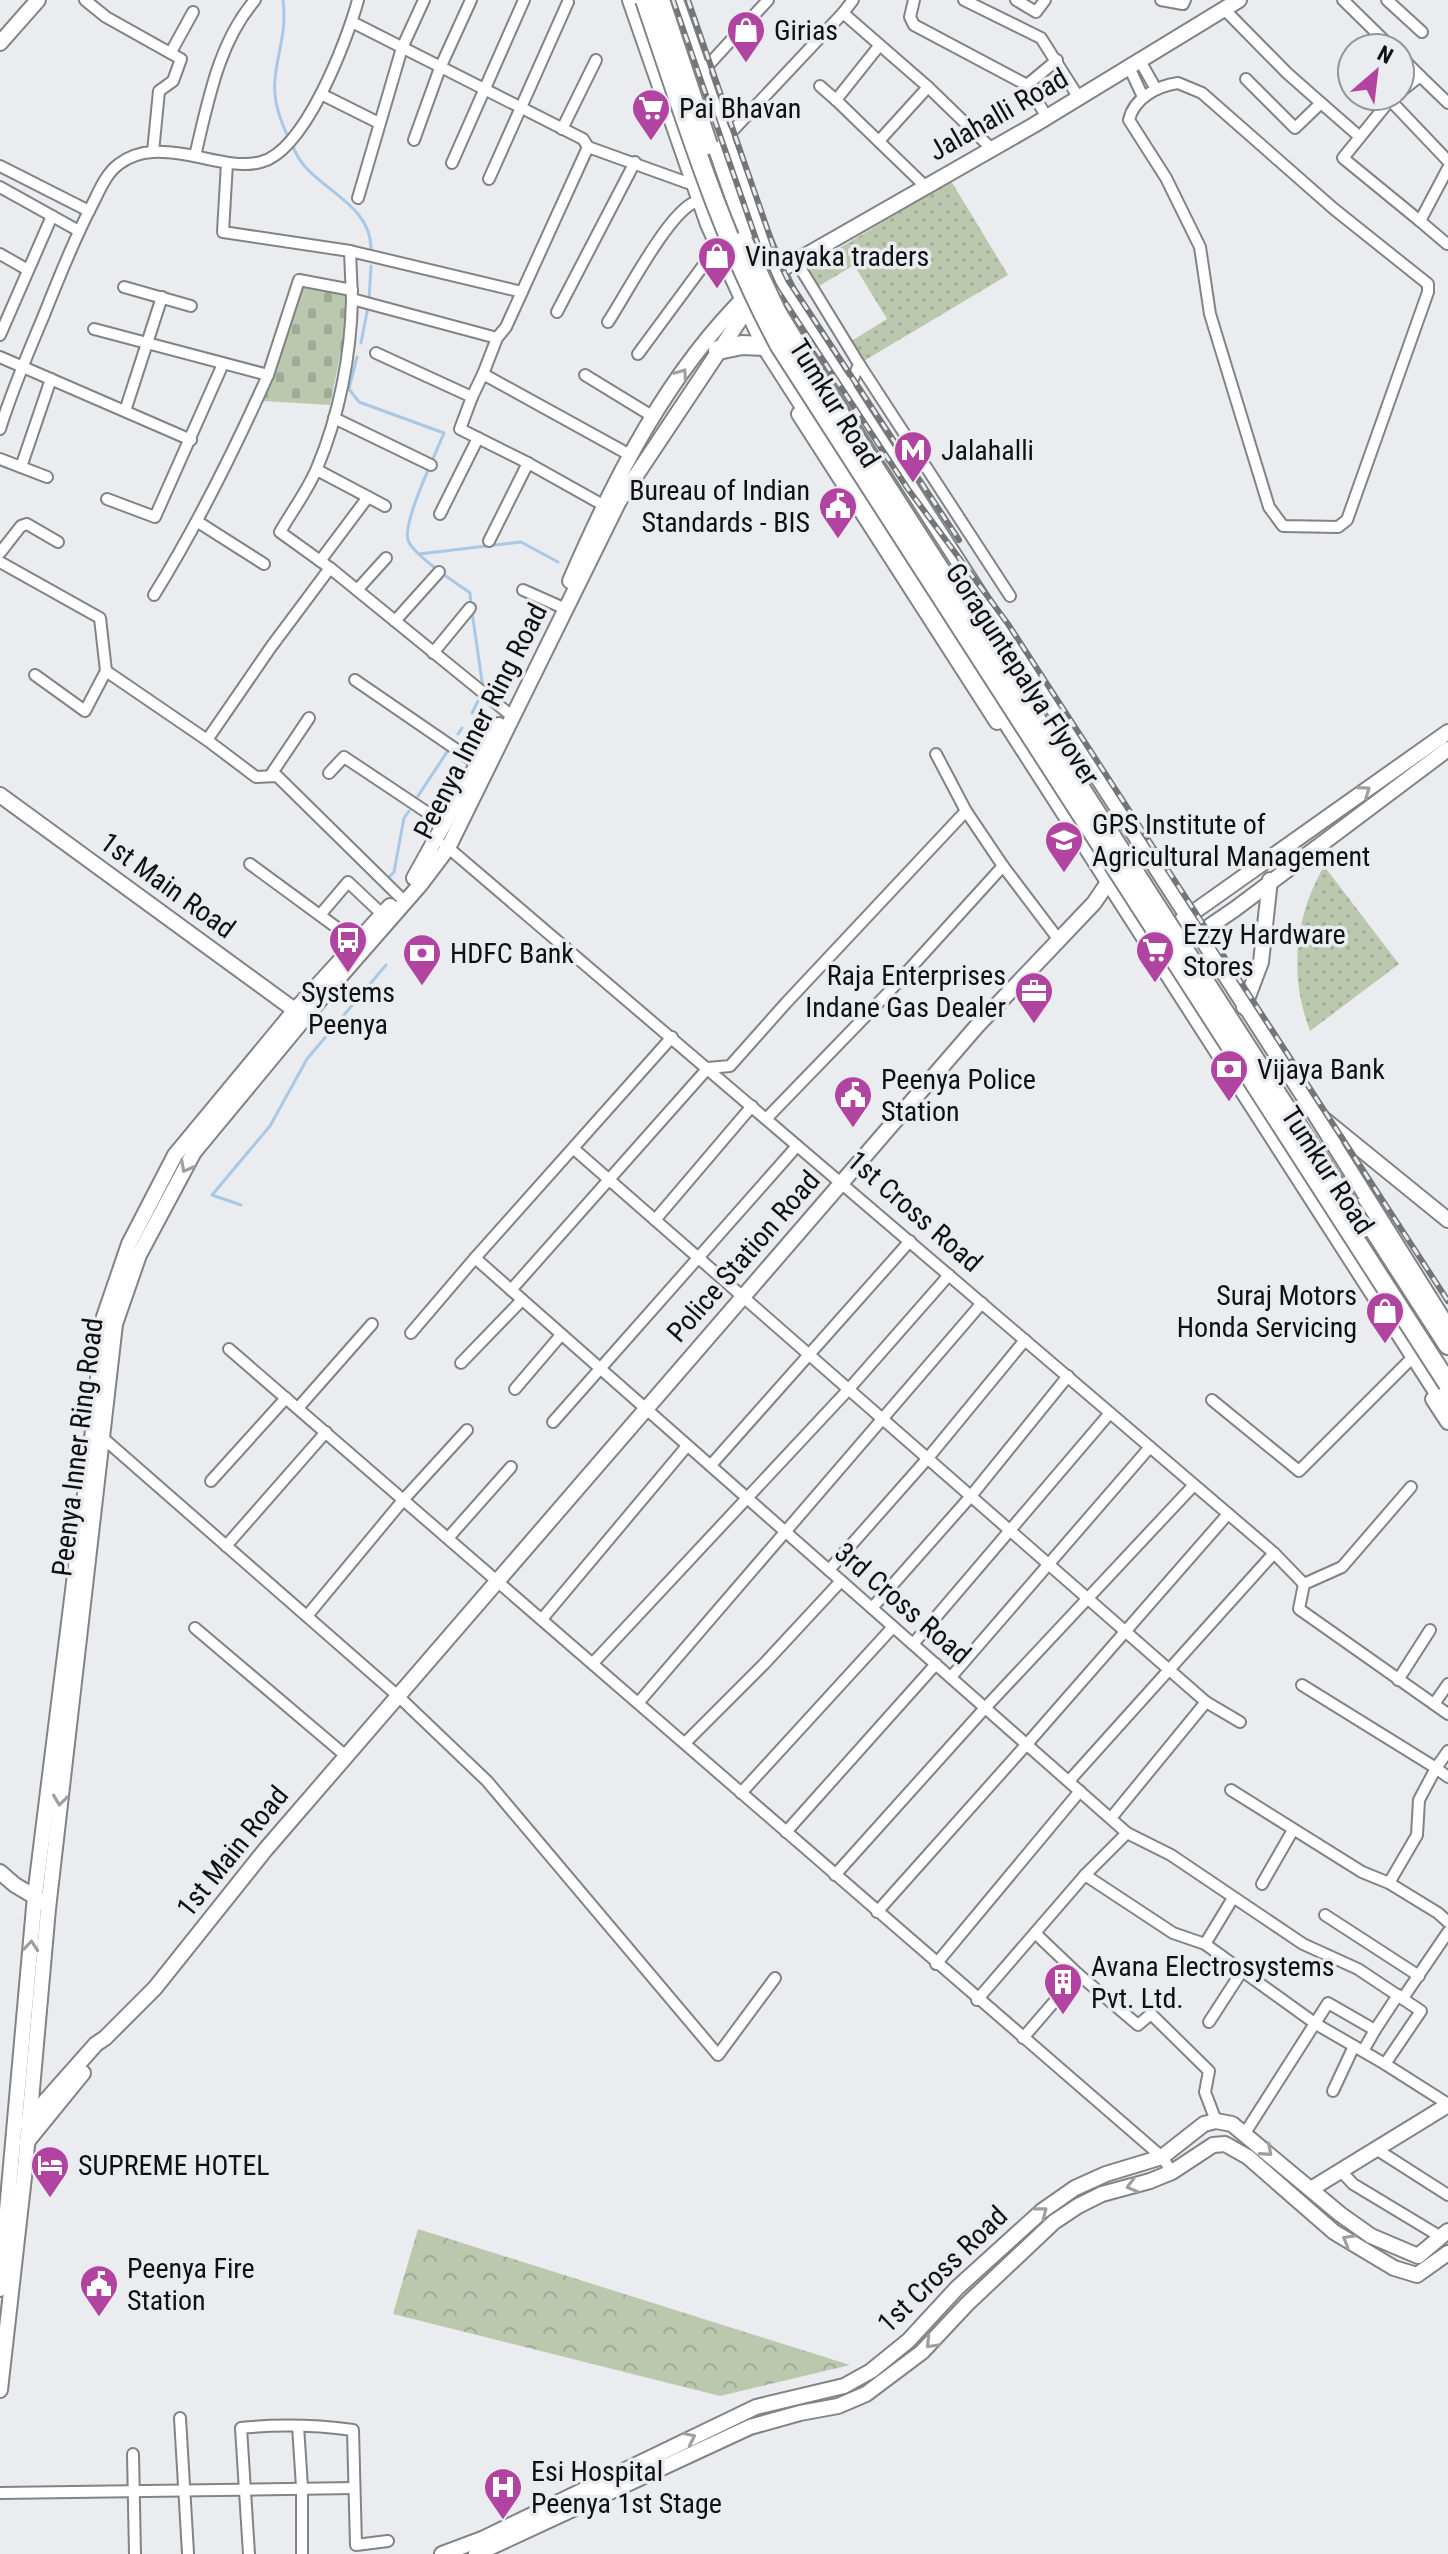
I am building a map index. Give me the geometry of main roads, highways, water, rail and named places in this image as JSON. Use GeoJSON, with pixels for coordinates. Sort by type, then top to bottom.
{"type":"FeatureCollection","features":[{"type":"Feature","properties":{"kind":"highway","name":"Tumkur Road"},"geometry":{"type":"LineString","coordinates":[[632,0],[691,173],[742,297],[769,351],[1107,884],[1448,1407]]}},
{"type":"Feature","properties":{"kind":"highway","name":"Goraguntepalya Flyover"},"geometry":{"type":"LineString","coordinates":[[645,0],[729,238],[780,346],[1448,1384]]}},
{"type":"Feature","properties":{"kind":"highway","name":"Tumkur Road"},"geometry":{"type":"LineString","coordinates":[[662,0],[722,142],[740,212],[775,274],[797,331],[1138,863],[1193,937],[1448,1345]]}},
{"type":"Feature","properties":{"kind":"highway","name":"Goraguntepalya Flyover"},"geometry":{"type":"LineString","coordinates":[[662,0],[733,216],[792,340],[1448,1362]]}},
{"type":"Feature","properties":{"kind":"highway"},"geometry":{"type":"LineString","coordinates":[[718,350],[742,345],[769,351]]}},
{"type":"Feature","properties":{"kind":"waterway"},"geometry":{"type":"LineString","coordinates":[[283,0],[283,31],[275,89],[280,118],[305,167],[362,219],[369,232],[371,248]]}},
{"type":"Feature","properties":{"kind":"waterway"},"geometry":{"type":"LineString","coordinates":[[369,300],[371,266]]}},
{"type":"Feature","properties":{"kind":"waterway"},"geometry":{"type":"LineString","coordinates":[[361,343],[368,307]]}},
{"type":"Feature","properties":{"kind":"waterway"},"geometry":{"type":"LineString","coordinates":[[357,357],[349,389],[359,402],[444,433],[415,504],[407,531],[408,540],[426,560],[470,593],[471,605]]}},
{"type":"Feature","properties":{"kind":"waterway"},"geometry":{"type":"LineString","coordinates":[[419,554],[521,542],[558,562]]}},
{"type":"Feature","properties":{"kind":"waterway"},"geometry":{"type":"LineString","coordinates":[[472,612],[483,688]]}},
{"type":"Feature","properties":{"kind":"waterway"},"geometry":{"type":"LineString","coordinates":[[472,713],[481,695]]}},
{"type":"Feature","properties":{"kind":"waterway"},"geometry":{"type":"LineString","coordinates":[[458,734],[462,728]]}},
{"type":"Feature","properties":{"kind":"waterway"},"geometry":{"type":"LineString","coordinates":[[418,796],[449,749]]}},
{"type":"Feature","properties":{"kind":"waterway"},"geometry":{"type":"LineString","coordinates":[[389,877],[394,872],[404,818],[409,811]]}},
{"type":"Feature","properties":{"kind":"waterway"},"geometry":{"type":"LineString","coordinates":[[241,1205],[212,1195],[270,1126],[307,1059],[386,965]]}},
{"type":"Feature","properties":{"kind":"railway"},"geometry":{"type":"LineString","coordinates":[[673,0],[775,287],[908,489],[1008,624],[1448,1301]]}},
{"type":"Feature","properties":{"kind":"railway"},"geometry":{"type":"LineString","coordinates":[[688,0],[777,257],[788,280],[959,540]]}},
{"type":"Feature","properties":{"kind":"place","name":"Girias"},"geometry":{"type":"Point","coordinates":[746,64]}},
{"type":"Feature","properties":{"kind":"place","name":"Pai Bhavan"},"geometry":{"type":"Point","coordinates":[651,142]}},
{"type":"Feature","properties":{"kind":"place","name":"Vinayaka traders"},"geometry":{"type":"Point","coordinates":[717,290]}},
{"type":"Feature","properties":{"kind":"place","name":"Jalahalli"},"geometry":{"type":"Point","coordinates":[913,484]}},
{"type":"Feature","properties":{"kind":"place","name":"Bureau of Indian Standards - BIS"},"geometry":{"type":"Point","coordinates":[838,540]}},
{"type":"Feature","properties":{"kind":"place","name":"GPS Institute of Agricultural Management"},"geometry":{"type":"Point","coordinates":[1064,874]}},
{"type":"Feature","properties":{"kind":"place","name":"Systems Peenya"},"geometry":{"type":"Point","coordinates":[348,974]}},
{"type":"Feature","properties":{"kind":"place","name":"Ezzy Hardware Stores"},"geometry":{"type":"Point","coordinates":[1155,984]}},
{"type":"Feature","properties":{"kind":"place","name":"HDFC Bank"},"geometry":{"type":"Point","coordinates":[422,987]}},
{"type":"Feature","properties":{"kind":"place","name":"Raja Enterprises Indane Gas Dealer"},"geometry":{"type":"Point","coordinates":[1034,1025]}},
{"type":"Feature","properties":{"kind":"place","name":"Vijaya Bank"},"geometry":{"type":"Point","coordinates":[1229,1103]}},
{"type":"Feature","properties":{"kind":"place","name":"Peenya Police Station"},"geometry":{"type":"Point","coordinates":[853,1129]}},
{"type":"Feature","properties":{"kind":"place","name":"Suraj Motors Honda Servicing"},"geometry":{"type":"Point","coordinates":[1385,1345]}},
{"type":"Feature","properties":{"kind":"place","name":"Avana Electrosystems Pvt. Ltd."},"geometry":{"type":"Point","coordinates":[1063,2016]}},
{"type":"Feature","properties":{"kind":"place","name":"SUPREME HOTEL"},"geometry":{"type":"Point","coordinates":[50,2199]}},
{"type":"Feature","properties":{"kind":"place","name":"Peenya Fire Station"},"geometry":{"type":"Point","coordinates":[99,2318]}},
{"type":"Feature","properties":{"kind":"place","name":"Esi Hospital Peenya 1st Stage"},"geometry":{"type":"Point","coordinates":[503,2521]}}]}
